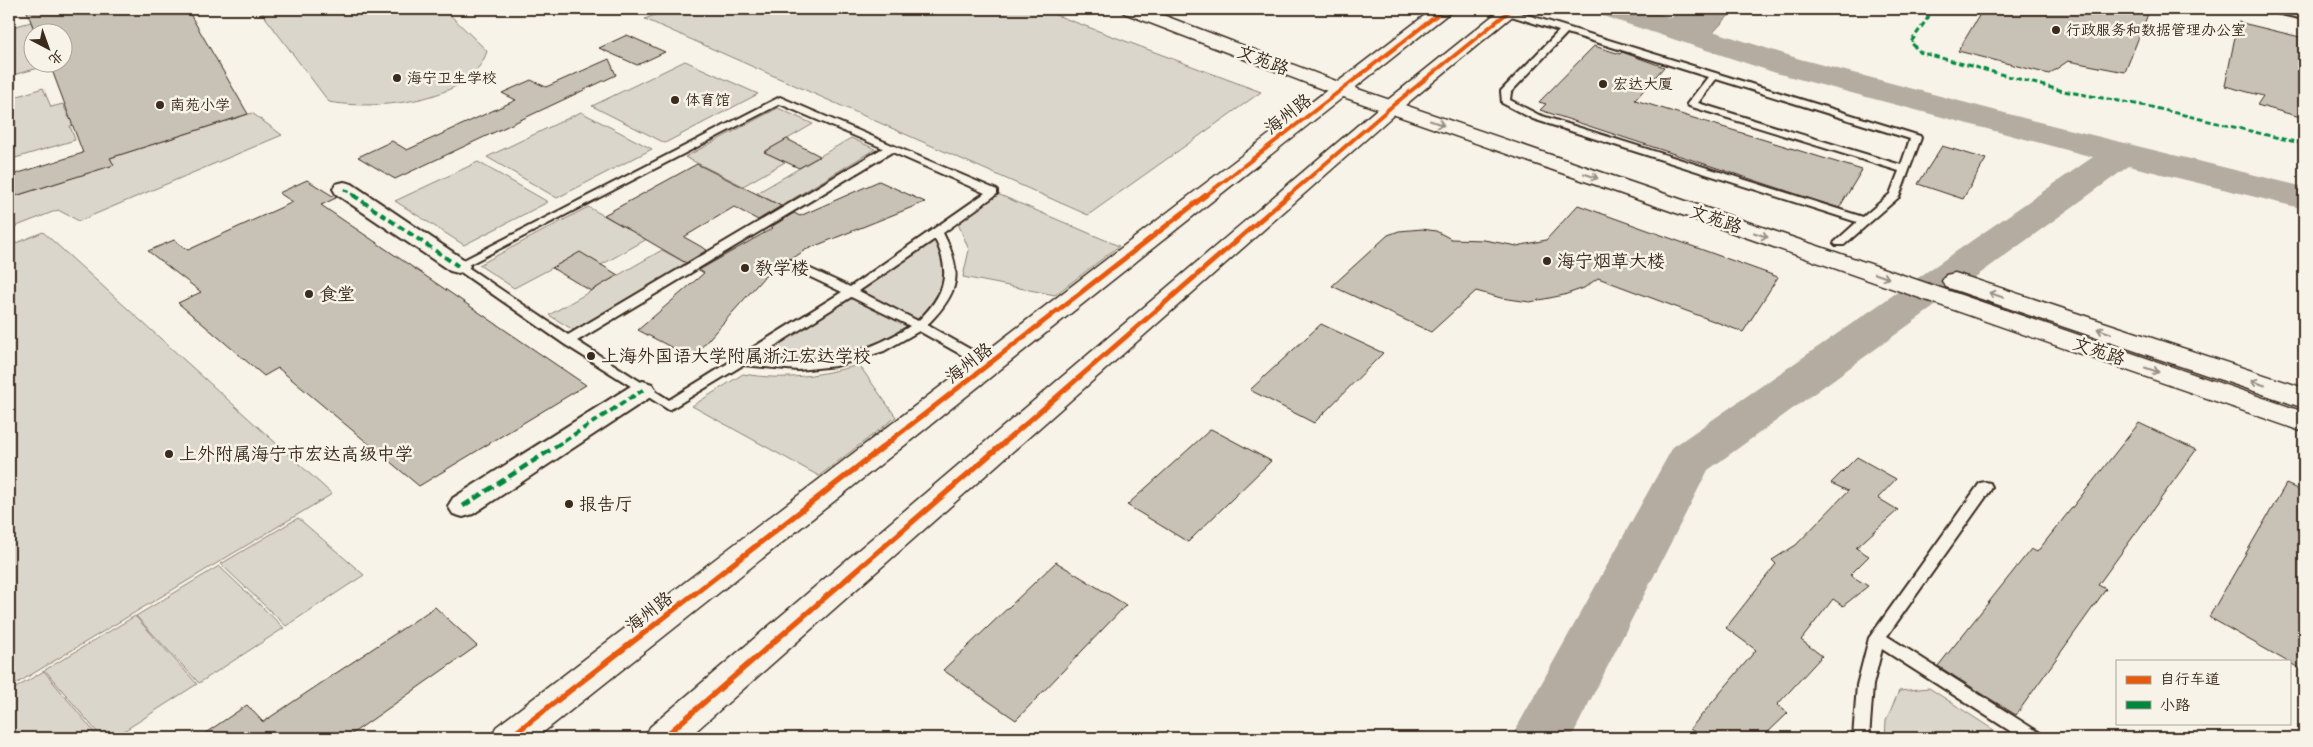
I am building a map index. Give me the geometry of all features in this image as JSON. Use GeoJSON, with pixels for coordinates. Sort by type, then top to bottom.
{"type":"FeatureCollection","features":[{"type":"Feature","properties":{"kind":"main road","name":"文苑路"},"geometry":{"type":"LineString","coordinates":[[1131,9],[1348,85],[1844,250],[2033,318],[2304,422]]}},
{"type":"Feature","properties":{"kind":"main road","name":"文苑路"},"geometry":{"type":"LineString","coordinates":[[1163,9],[1348,85]]}},
{"type":"Feature","properties":{"kind":"main road","name":"海州路"},"geometry":{"type":"LineString","coordinates":[[509,738],[1445,9]]}},
{"type":"Feature","properties":{"kind":"main road"},"geometry":{"type":"LineString","coordinates":[[662,738],[1399,102],[1510,10]]}},
{"type":"Feature","properties":{"kind":"main road","name":"文苑路"},"geometry":{"type":"LineString","coordinates":[[2033,318],[2304,398]]}},
{"type":"Feature","properties":{"kind":"street"},"geometry":{"type":"LineString","coordinates":[[2282,9],[2304,14]]}},
{"type":"Feature","properties":{"kind":"street"},"geometry":{"type":"LineString","coordinates":[[344,189],[458,266]]}},
{"type":"Feature","properties":{"kind":"street"},"geometry":{"type":"LineString","coordinates":[[464,506],[643,390]]}},
{"type":"Feature","properties":{"kind":"lane"},"geometry":{"type":"LineString","coordinates":[[1510,10],[1566,30],[1916,138],[1895,195],[1864,221],[1844,250]]}},
{"type":"Feature","properties":{"kind":"lane"},"geometry":{"type":"LineString","coordinates":[[1566,30],[1506,91],[1505,101],[1536,117],[1864,221]]}},
{"type":"Feature","properties":{"kind":"lane"},"geometry":{"type":"LineString","coordinates":[[1714,76],[1692,104],[1904,169]]}},
{"type":"Feature","properties":{"kind":"lane"},"geometry":{"type":"LineString","coordinates":[[851,292],[669,406],[568,341],[458,266],[780,100],[993,192],[851,292],[742,361],[794,367],[842,361],[885,346],[919,326],[938,305],[949,285],[950,259],[937,232]]}},
{"type":"Feature","properties":{"kind":"lane"},"geometry":{"type":"LineString","coordinates":[[568,341],[891,148]]}},
{"type":"Feature","properties":{"kind":"lane"},"geometry":{"type":"LineString","coordinates":[[787,262],[919,326],[989,365]]}},
{"type":"Feature","properties":{"kind":"lane"},"geometry":{"type":"LineString","coordinates":[[1861,738],[1865,684],[1877,638],[1985,487]]}},
{"type":"Feature","properties":{"kind":"lane"},"geometry":{"type":"LineString","coordinates":[[1877,638],[2034,738]]}},
{"type":"Feature","properties":{"kind":"shaded area"},"geometry":{"type":"Polygon","coordinates":[[[259,9],[444,9],[487,51],[477,69],[462,82],[442,93],[394,103],[370,105],[329,102],[259,9]]]}},
{"type":"Feature","properties":{"kind":"shaded area"},"geometry":{"type":"Polygon","coordinates":[[[669,9],[1040,9],[1261,92],[1088,215],[645,19],[669,9]]]}},
{"type":"Feature","properties":{"kind":"shaded area"},"geometry":{"type":"Polygon","coordinates":[[[1682,9],[1735,9],[1707,39],[1665,25],[1682,9]]]}},
{"type":"Feature","properties":{"kind":"shaded area"},"geometry":{"type":"Polygon","coordinates":[[[22,24],[22,72],[24,72],[9,76],[9,28],[22,24]]]}},
{"type":"Feature","properties":{"kind":"shaded area","name":"体育馆"},"geometry":{"type":"Polygon","coordinates":[[[685,61],[758,94],[665,143],[592,106],[685,61]]]}},
{"type":"Feature","properties":{"kind":"shaded area"},"geometry":{"type":"Polygon","coordinates":[[[43,88],[51,107],[63,104],[69,118],[117,105],[120,111],[70,126],[75,140],[12,159],[9,148],[9,99],[43,88]]]}},
{"type":"Feature","properties":{"kind":"shaded area"},"geometry":{"type":"Polygon","coordinates":[[[778,108],[813,124],[765,152],[785,162],[743,186],[685,157],[778,108]]]}},
{"type":"Feature","properties":{"kind":"shaded area"},"geometry":{"type":"Polygon","coordinates":[[[581,112],[652,149],[557,198],[487,157],[581,112]]]}},
{"type":"Feature","properties":{"kind":"shaded area"},"geometry":{"type":"Polygon","coordinates":[[[252,113],[282,135],[79,221],[58,210],[9,229],[9,198],[113,165],[110,158],[252,113]]]}},
{"type":"Feature","properties":{"kind":"shaded area"},"geometry":{"type":"Polygon","coordinates":[[[851,138],[875,149],[781,206],[757,193],[851,138]]]}},
{"type":"Feature","properties":{"kind":"shaded area"},"geometry":{"type":"Polygon","coordinates":[[[478,162],[548,202],[464,245],[395,201],[478,162]]]}},
{"type":"Feature","properties":{"kind":"shaded area"},"geometry":{"type":"Polygon","coordinates":[[[993,192],[1119,246],[1055,295],[963,277],[969,250],[957,221],[993,192]]]}},
{"type":"Feature","properties":{"kind":"shaded area"},"geometry":{"type":"Polygon","coordinates":[[[588,207],[647,239],[601,265],[580,253],[514,288],[479,265],[588,207]]]}},
{"type":"Feature","properties":{"kind":"shaded area"},"geometry":{"type":"Polygon","coordinates":[[[43,232],[332,494],[9,688],[9,246],[43,232]]]}},
{"type":"Feature","properties":{"kind":"shaded area"},"geometry":{"type":"Polygon","coordinates":[[[937,232],[949,285],[919,326],[842,361],[742,361],[937,232]]]}},
{"type":"Feature","properties":{"kind":"shaded area"},"geometry":{"type":"Polygon","coordinates":[[[662,250],[688,264],[575,331],[549,315],[662,250]]]}},
{"type":"Feature","properties":{"kind":"shaded area"},"geometry":{"type":"Polygon","coordinates":[[[859,365],[896,417],[819,476],[692,406],[743,374],[774,377],[801,376],[859,365]]]}},
{"type":"Feature","properties":{"kind":"shaded area"},"geometry":{"type":"Polygon","coordinates":[[[298,518],[364,575],[286,626],[221,564],[298,518]]]}},
{"type":"Feature","properties":{"kind":"shaded area"},"geometry":{"type":"Polygon","coordinates":[[[219,566],[284,628],[199,683],[136,616],[219,566]]]}},
{"type":"Feature","properties":{"kind":"shaded area"},"geometry":{"type":"Polygon","coordinates":[[[135,616],[197,684],[113,738],[102,738],[45,670],[135,616]]]}},
{"type":"Feature","properties":{"kind":"shaded area"},"geometry":{"type":"Polygon","coordinates":[[[44,671],[99,738],[9,738],[9,692],[44,671]]]}},
{"type":"Feature","properties":{"kind":"shaded area"},"geometry":{"type":"Polygon","coordinates":[[[1929,688],[2006,738],[1885,738],[1886,721],[1899,691],[1929,688]]]}},
{"type":"Feature","properties":{"kind":"building"},"geometry":{"type":"Polygon","coordinates":[[[26,9],[187,9],[248,114],[110,158],[114,165],[9,198],[9,176],[83,153],[53,72],[72,72],[72,22],[31,22],[26,9]]]}},
{"type":"Feature","properties":{"kind":"building","name":"行政服务和数据管理办公室"},"geometry":{"type":"Polygon","coordinates":[[[1983,9],[2150,9],[2125,72],[2068,61],[2049,74],[1958,51],[1983,9]]]}},
{"type":"Feature","properties":{"kind":"building"},"geometry":{"type":"Polygon","coordinates":[[[2238,22],[2304,38],[2304,118],[2257,105],[2263,96],[2225,86],[2238,22]]]}},
{"type":"Feature","properties":{"kind":"building"},"geometry":{"type":"Polygon","coordinates":[[[627,35],[665,52],[637,65],[599,48],[627,35]]]}},
{"type":"Feature","properties":{"kind":"building"},"geometry":{"type":"Polygon","coordinates":[[[1594,46],[1620,54],[1622,52],[1664,67],[1635,100],[1862,170],[1839,208],[1540,110],[1546,104],[1539,102],[1594,46]]]}},
{"type":"Feature","properties":{"kind":"building"},"geometry":{"type":"Polygon","coordinates":[[[609,59],[616,75],[395,179],[358,157],[392,141],[407,150],[516,100],[502,93],[531,80],[546,87],[609,59]]]}},
{"type":"Feature","properties":{"kind":"building"},"geometry":{"type":"Polygon","coordinates":[[[787,139],[820,156],[799,168],[764,152],[787,139]]]}},
{"type":"Feature","properties":{"kind":"building"},"geometry":{"type":"Polygon","coordinates":[[[1942,146],[1986,159],[1963,199],[1918,184],[1942,146]]]}},
{"type":"Feature","properties":{"kind":"building"},"geometry":{"type":"Polygon","coordinates":[[[697,164],[781,206],[758,220],[734,207],[684,237],[707,250],[686,263],[604,215],[697,164]]]}},
{"type":"Feature","properties":{"kind":"building"},"geometry":{"type":"Polygon","coordinates":[[[307,180],[336,198],[321,205],[586,385],[419,486],[278,368],[264,376],[178,303],[201,292],[148,251],[174,240],[188,250],[293,202],[279,193],[307,180]]]}},
{"type":"Feature","properties":{"kind":"building","name":"教学楼"},"geometry":{"type":"Polygon","coordinates":[[[879,181],[925,202],[805,250],[792,259],[782,259],[779,262],[782,265],[764,277],[692,358],[638,330],[704,273],[699,270],[773,228],[771,227],[794,213],[800,216],[879,181]]]}},
{"type":"Feature","properties":{"kind":"building","name":"海宁烟草大楼"},"geometry":{"type":"Polygon","coordinates":[[[1578,205],[1778,277],[1743,332],[1598,278],[1584,288],[1564,295],[1530,302],[1501,298],[1476,291],[1431,332],[1332,286],[1388,235],[1399,231],[1422,229],[1436,231],[1451,239],[1484,240],[1517,246],[1546,240],[1578,205]]]}},
{"type":"Feature","properties":{"kind":"building"},"geometry":{"type":"Polygon","coordinates":[[[580,252],[618,275],[591,291],[552,268],[580,252]]]}},
{"type":"Feature","properties":{"kind":"building"},"geometry":{"type":"Polygon","coordinates":[[[1321,324],[1383,353],[1314,423],[1250,390],[1321,324]]]}},
{"type":"Feature","properties":{"kind":"building"},"geometry":{"type":"Polygon","coordinates":[[[2139,423],[2196,450],[2098,585],[2106,589],[2016,715],[1938,666],[2031,549],[2037,552],[2139,423]]]}},
{"type":"Feature","properties":{"kind":"building"},"geometry":{"type":"Polygon","coordinates":[[[1211,429],[1271,461],[1188,542],[1127,505],[1211,429]]]}},
{"type":"Feature","properties":{"kind":"building"},"geometry":{"type":"Polygon","coordinates":[[[1857,457],[1896,479],[1878,498],[1898,510],[1856,548],[1869,556],[1850,575],[1868,586],[1843,606],[1833,599],[1801,640],[1822,656],[1777,705],[1788,713],[1762,738],[1703,738],[1690,729],[1756,650],[1726,628],[1776,564],[1772,560],[1796,545],[1848,491],[1831,483],[1857,457]]]}},
{"type":"Feature","properties":{"kind":"building"},"geometry":{"type":"Polygon","coordinates":[[[2286,484],[2304,492],[2304,671],[2290,663],[2290,660],[2285,660],[2209,617],[2286,484]]]}},
{"type":"Feature","properties":{"kind":"building"},"geometry":{"type":"Polygon","coordinates":[[[1056,562],[1126,605],[1016,720],[943,670],[1056,562]]]}},
{"type":"Feature","properties":{"kind":"building"},"geometry":{"type":"Polygon","coordinates":[[[435,607],[477,646],[346,738],[198,738],[247,705],[263,722],[435,607]]]}},
{"type":"Feature","properties":{"kind":"waterway"},"geometry":{"type":"LineString","coordinates":[[1614,9],[1788,66],[2123,153]]}},
{"type":"Feature","properties":{"kind":"waterway"},"geometry":{"type":"LineString","coordinates":[[1541,738],[1690,459],[2123,153]]}},
{"type":"Feature","properties":{"kind":"waterway"},"geometry":{"type":"LineString","coordinates":[[2123,153],[2304,198]]}},
{"type":"Feature","properties":{"kind":"marked path"},"geometry":{"type":"LineString","coordinates":[[1934,9],[1911,42],[1919,52],[2063,91],[2147,106],[2304,144]]}},
{"type":"Feature","properties":{"kind":"marked path"},"geometry":{"type":"LineString","coordinates":[[344,189],[458,266]]}},
{"type":"Feature","properties":{"kind":"marked path"},"geometry":{"type":"LineString","coordinates":[[463,506],[643,390]]}},
{"type":"Feature","properties":{"kind":"cycle path"},"geometry":{"type":"LineString","coordinates":[[509,738],[1445,9]]}},
{"type":"Feature","properties":{"kind":"cycle path"},"geometry":{"type":"LineString","coordinates":[[663,738],[1391,107],[1512,9]]}},
{"type":"Feature","properties":{"kind":"place","name":"行政服务和数据管理办公室"},"geometry":{"type":"Point","coordinates":[2056,30]}},
{"type":"Feature","properties":{"kind":"place","name":"海宁卫生学校"},"geometry":{"type":"Point","coordinates":[397,78]}},
{"type":"Feature","properties":{"kind":"place","name":"宏达大厦"},"geometry":{"type":"Point","coordinates":[1603,84]}},
{"type":"Feature","properties":{"kind":"place","name":"体育馆"},"geometry":{"type":"Point","coordinates":[675,100]}},
{"type":"Feature","properties":{"kind":"place","name":"南苑小学"},"geometry":{"type":"Point","coordinates":[160,105]}},
{"type":"Feature","properties":{"kind":"place","name":"海宁烟草大楼"},"geometry":{"type":"Point","coordinates":[1547,261]}},
{"type":"Feature","properties":{"kind":"place","name":"教学楼"},"geometry":{"type":"Point","coordinates":[745,268]}},
{"type":"Feature","properties":{"kind":"place","name":"食堂"},"geometry":{"type":"Point","coordinates":[309,294]}},
{"type":"Feature","properties":{"kind":"place","name":"上海外国语大学附属浙江宏达学校"},"geometry":{"type":"Point","coordinates":[591,356]}},
{"type":"Feature","properties":{"kind":"place","name":"上外附属海宁市宏达高级中学"},"geometry":{"type":"Point","coordinates":[169,454]}},
{"type":"Feature","properties":{"kind":"place","name":"报告厅"},"geometry":{"type":"Point","coordinates":[569,504]}}]}
